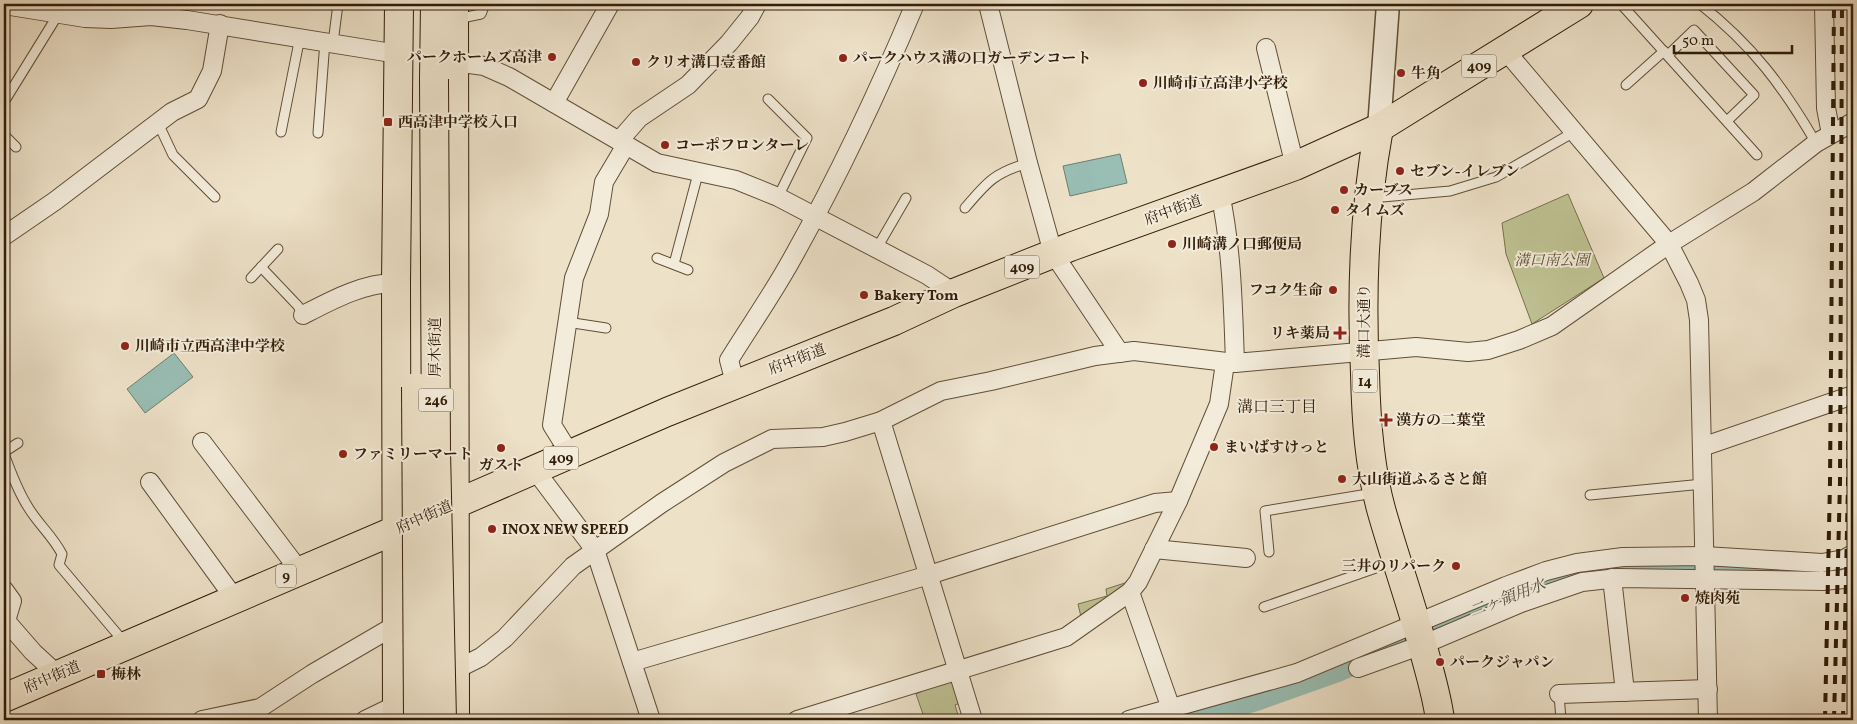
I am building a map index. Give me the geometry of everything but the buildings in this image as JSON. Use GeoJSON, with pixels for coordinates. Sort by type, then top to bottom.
{"type":"FeatureCollection","features":[{"type":"Feature","properties":{"kind":"main road","name":"246"},"geometry":{"type":"LineString","coordinates":[[397,713],[396,284],[399,4]]}},
{"type":"Feature","properties":{"kind":"main road","name":"厚木街道"},"geometry":{"type":"LineString","coordinates":[[416,4],[425,80],[442,720]]}},
{"type":"Feature","properties":{"kind":"main road","name":"府中街道"},"geometry":{"type":"LineString","coordinates":[[4,698],[734,383],[894,321],[954,293],[1053,253],[1295,166],[1378,128],[1579,4]]}},
{"type":"Feature","properties":{"kind":"main road","name":"246"},"geometry":{"type":"LineString","coordinates":[[448,9],[455,62],[455,720]]}},
{"type":"Feature","properties":{"kind":"main road","name":"厚木街道"},"geometry":{"type":"LineString","coordinates":[[418,720],[425,80],[448,9]]}},
{"type":"Feature","properties":{"kind":"main road","name":"溝口大通り"},"geometry":{"type":"LineString","coordinates":[[1378,128],[1368,198],[1363,313],[1366,412],[1377,493],[1419,634],[1440,720]]}},
{"type":"Feature","properties":{"kind":"main road"},"geometry":{"type":"LineString","coordinates":[[396,387],[407,392],[432,397],[446,392],[455,386]]}},
{"type":"Feature","properties":{"kind":"street"},"geometry":{"type":"LineString","coordinates":[[554,103],[610,4]]}},
{"type":"Feature","properties":{"kind":"street"},"geometry":{"type":"LineString","coordinates":[[570,454],[552,425],[574,278],[599,214],[604,182],[623,143],[639,118],[688,85],[729,43],[750,17],[757,4]]}},
{"type":"Feature","properties":{"kind":"street"},"geometry":{"type":"LineString","coordinates":[[734,383],[729,360],[792,259],[816,216],[883,81],[915,4]]}},
{"type":"Feature","properties":{"kind":"street"},"geometry":{"type":"LineString","coordinates":[[988,4],[1053,253],[1120,353]]}},
{"type":"Feature","properties":{"kind":"street","name":"溝口大通り"},"geometry":{"type":"LineString","coordinates":[[1378,128],[1388,4]]}},
{"type":"Feature","properties":{"kind":"street"},"geometry":{"type":"LineString","coordinates":[[1824,4],[1826,108],[1831,134]]}},
{"type":"Feature","properties":{"kind":"street"},"geometry":{"type":"LineString","coordinates":[[4,5],[102,19],[149,10],[398,54]]}},
{"type":"Feature","properties":{"kind":"street"},"geometry":{"type":"LineString","coordinates":[[4,236],[55,201],[172,112],[198,99],[212,71],[220,24]]}},
{"type":"Feature","properties":{"kind":"street"},"geometry":{"type":"LineString","coordinates":[[1266,48],[1295,166]]}},
{"type":"Feature","properties":{"kind":"street"},"geometry":{"type":"LineString","coordinates":[[1505,50],[1669,244],[1696,300],[1699,320],[1708,720]]}},
{"type":"Feature","properties":{"kind":"street"},"geometry":{"type":"LineString","coordinates":[[455,62],[484,66],[554,103],[657,163],[673,168],[699,170],[736,180],[778,197],[927,275],[954,293]]}},
{"type":"Feature","properties":{"kind":"street"},"geometry":{"type":"LineString","coordinates":[[455,670],[480,657],[505,638],[559,578],[596,550],[662,503],[724,463],[772,439],[823,437],[881,421],[942,391],[1095,356],[1134,351],[1230,363],[1416,347],[1468,352],[1488,350],[1519,340],[1552,326],[1669,244],[1753,192],[1816,143],[1853,122]]}},
{"type":"Feature","properties":{"kind":"street"},"geometry":{"type":"LineString","coordinates":[[797,720],[1066,637],[1130,592],[1138,582],[1178,501],[1218,404],[1230,363],[1232,269],[1228,229],[1220,193]]}},
{"type":"Feature","properties":{"kind":"street"},"geometry":{"type":"LineString","coordinates":[[303,315],[324,304],[382,283],[396,284]]}},
{"type":"Feature","properties":{"kind":"street"},"geometry":{"type":"LineString","coordinates":[[1702,447],[1853,396]]}},
{"type":"Feature","properties":{"kind":"street"},"geometry":{"type":"LineString","coordinates":[[881,421],[973,720]]}},
{"type":"Feature","properties":{"kind":"street"},"geometry":{"type":"LineString","coordinates":[[202,442],[299,570]]}},
{"type":"Feature","properties":{"kind":"street"},"geometry":{"type":"LineString","coordinates":[[535,470],[596,550],[651,720]]}},
{"type":"Feature","properties":{"kind":"street"},"geometry":{"type":"LineString","coordinates":[[150,482],[235,599]]}},
{"type":"Feature","properties":{"kind":"street"},"geometry":{"type":"LineString","coordinates":[[632,662],[928,575],[1155,503],[1178,501]]}},
{"type":"Feature","properties":{"kind":"street"},"geometry":{"type":"LineString","coordinates":[[1154,549],[1246,558]]}},
{"type":"Feature","properties":{"kind":"street"},"geometry":{"type":"LineString","coordinates":[[1129,720],[1174,715],[1297,673],[1582,582],[1704,567],[1822,563],[1844,559],[1853,554]]}},
{"type":"Feature","properties":{"kind":"street"},"geometry":{"type":"LineString","coordinates":[[1358,668],[1419,634],[1546,571],[1576,563],[1622,557],[1823,581],[1844,579],[1853,575]]}},
{"type":"Feature","properties":{"kind":"street"},"geometry":{"type":"LineString","coordinates":[[1612,578],[1625,692]]}},
{"type":"Feature","properties":{"kind":"street"},"geometry":{"type":"LineString","coordinates":[[4,590],[12,601],[6,621],[33,652],[58,675]]}},
{"type":"Feature","properties":{"kind":"street"},"geometry":{"type":"LineString","coordinates":[[1130,592],[1174,715]]}},
{"type":"Feature","properties":{"kind":"street"},"geometry":{"type":"LineString","coordinates":[[202,720],[260,708],[312,674],[396,625]]}},
{"type":"Feature","properties":{"kind":"street"},"geometry":{"type":"LineString","coordinates":[[1559,694],[1708,689]]}},
{"type":"Feature","properties":{"kind":"street"},"geometry":{"type":"LineString","coordinates":[[365,720],[397,713]]}},
{"type":"Feature","properties":{"kind":"lane"},"geometry":{"type":"LineString","coordinates":[[318,134],[329,42],[338,4]]}},
{"type":"Feature","properties":{"kind":"lane"},"geometry":{"type":"LineString","coordinates":[[448,9],[481,14],[485,4]]}},
{"type":"Feature","properties":{"kind":"lane"},"geometry":{"type":"LineString","coordinates":[[1621,4],[1756,155]]}},
{"type":"Feature","properties":{"kind":"lane"},"geometry":{"type":"LineString","coordinates":[[1700,4],[1724,23],[1765,66],[1789,97],[1816,143]]}},
{"type":"Feature","properties":{"kind":"lane"},"geometry":{"type":"LineString","coordinates":[[4,102],[59,13]]}},
{"type":"Feature","properties":{"kind":"lane"},"geometry":{"type":"LineString","coordinates":[[1626,85],[1694,30],[1754,94],[1726,122]]}},
{"type":"Feature","properties":{"kind":"lane"},"geometry":{"type":"LineString","coordinates":[[281,132],[300,37]]}},
{"type":"Feature","properties":{"kind":"lane"},"geometry":{"type":"LineString","coordinates":[[768,99],[807,138],[778,197]]}},
{"type":"Feature","properties":{"kind":"lane"},"geometry":{"type":"LineString","coordinates":[[158,123],[173,154],[215,197]]}},
{"type":"Feature","properties":{"kind":"lane"},"geometry":{"type":"LineString","coordinates":[[1368,198],[1450,191],[1496,177],[1574,132]]}},
{"type":"Feature","properties":{"kind":"lane"},"geometry":{"type":"LineString","coordinates":[[4,135],[16,147]]}},
{"type":"Feature","properties":{"kind":"lane"},"geometry":{"type":"LineString","coordinates":[[965,208],[984,186],[1004,170],[1028,163]]}},
{"type":"Feature","properties":{"kind":"lane"},"geometry":{"type":"LineString","coordinates":[[674,264],[699,170]]}},
{"type":"Feature","properties":{"kind":"lane"},"geometry":{"type":"LineString","coordinates":[[877,248],[906,198]]}},
{"type":"Feature","properties":{"kind":"lane"},"geometry":{"type":"LineString","coordinates":[[251,278],[278,249]]}},
{"type":"Feature","properties":{"kind":"lane"},"geometry":{"type":"LineString","coordinates":[[657,258],[688,270]]}},
{"type":"Feature","properties":{"kind":"lane"},"geometry":{"type":"LineString","coordinates":[[261,267],[298,306],[303,315]]}},
{"type":"Feature","properties":{"kind":"lane"},"geometry":{"type":"LineString","coordinates":[[567,322],[606,328]]}},
{"type":"Feature","properties":{"kind":"lane"},"geometry":{"type":"LineString","coordinates":[[18,443],[4,453],[15,484],[29,509],[43,524],[62,554],[59,565],[127,646]]}},
{"type":"Feature","properties":{"kind":"lane"},"geometry":{"type":"LineString","coordinates":[[1590,494],[1702,484]]}},
{"type":"Feature","properties":{"kind":"lane"},"geometry":{"type":"LineString","coordinates":[[1269,552],[1265,511],[1377,493]]}},
{"type":"Feature","properties":{"kind":"lane"},"geometry":{"type":"LineString","coordinates":[[1264,607],[1398,560]]}},
{"type":"Feature","properties":{"kind":"lane"},"geometry":{"type":"LineString","coordinates":[[1559,694],[1561,720]]}},
{"type":"Feature","properties":{"kind":"green space","name":"溝口南公園"},"geometry":{"type":"Polygon","coordinates":[[[1568,194],[1604,278],[1532,324],[1506,254],[1502,223],[1568,194]]]}},
{"type":"Feature","properties":{"kind":"green space"},"geometry":{"type":"Polygon","coordinates":[[[1128,582],[1129,585],[1081,617],[1078,604],[1107,596],[1106,589],[1128,582]]]}},
{"type":"Feature","properties":{"kind":"green space"},"geometry":{"type":"Polygon","coordinates":[[[951,676],[960,703],[955,705],[958,715],[937,720],[924,717],[916,694],[923,691],[922,686],[951,676]]]}},
{"type":"Feature","properties":{"kind":"water"},"geometry":{"type":"Polygon","coordinates":[[[1120,154],[1127,183],[1070,196],[1063,166],[1120,154]]]}},
{"type":"Feature","properties":{"kind":"water"},"geometry":{"type":"Polygon","coordinates":[[[174,353],[193,377],[145,413],[127,389],[174,353]]]}},
{"type":"Feature","properties":{"kind":"waterway","name":"二ヶ領用水"},"geometry":{"type":"LineString","coordinates":[[1177,720],[1257,696],[1338,667],[1530,586],[1576,573],[1622,566],[1828,572],[1853,563]]}},
{"type":"Feature","properties":{"kind":"railway"},"geometry":{"type":"LineString","coordinates":[[1825,720],[1830,482],[1834,4]]}},
{"type":"Feature","properties":{"kind":"railway"},"geometry":{"type":"LineString","coordinates":[[1834,720],[1840,482],[1842,4]]}},
{"type":"Feature","properties":{"kind":"railway"},"geometry":{"type":"LineString","coordinates":[[1843,720],[1848,483],[1851,4]]}},
{"type":"Feature","properties":{"kind":"railway"},"geometry":{"type":"LineString","coordinates":[[1852,720],[1853,645]]}},
{"type":"Feature","properties":{"kind":"place","name":"パークホームズ高津"},"geometry":{"type":"Point","coordinates":[552,57]}},
{"type":"Feature","properties":{"kind":"place","name":"パークハウス溝の口ガーデンコート"},"geometry":{"type":"Point","coordinates":[843,58]}},
{"type":"Feature","properties":{"kind":"place","name":"クリオ溝口壹番館"},"geometry":{"type":"Point","coordinates":[636,62]}},
{"type":"Feature","properties":{"kind":"place","name":"牛角"},"geometry":{"type":"Point","coordinates":[1401,73]}},
{"type":"Feature","properties":{"kind":"place","name":"川崎市立高津小学校"},"geometry":{"type":"Point","coordinates":[1143,83]}},
{"type":"Feature","properties":{"kind":"place","name":"西高津中学校入口"},"geometry":{"type":"Point","coordinates":[388,122]}},
{"type":"Feature","properties":{"kind":"place","name":"コーポフロンターレ"},"geometry":{"type":"Point","coordinates":[665,145]}},
{"type":"Feature","properties":{"kind":"place","name":"セブン-イレブン"},"geometry":{"type":"Point","coordinates":[1400,171]}},
{"type":"Feature","properties":{"kind":"place","name":"カーブス"},"geometry":{"type":"Point","coordinates":[1344,190]}},
{"type":"Feature","properties":{"kind":"place","name":"タイムズ"},"geometry":{"type":"Point","coordinates":[1335,210]}},
{"type":"Feature","properties":{"kind":"place","name":"川崎溝ノ口郵便局"},"geometry":{"type":"Point","coordinates":[1172,244]}},
{"type":"Feature","properties":{"kind":"place","name":"フコク生命"},"geometry":{"type":"Point","coordinates":[1333,290]}},
{"type":"Feature","properties":{"kind":"place","name":"Bakery Tom"},"geometry":{"type":"Point","coordinates":[864,295]}},
{"type":"Feature","properties":{"kind":"place","name":"リキ薬局"},"geometry":{"type":"Point","coordinates":[1340,333]}},
{"type":"Feature","properties":{"kind":"place","name":"川崎市立西高津中学校"},"geometry":{"type":"Point","coordinates":[125,346]}},
{"type":"Feature","properties":{"kind":"place","name":"漢方の二葉堂"},"geometry":{"type":"Point","coordinates":[1386,420]}},
{"type":"Feature","properties":{"kind":"place","name":"まいばすけっと"},"geometry":{"type":"Point","coordinates":[1214,447]}},
{"type":"Feature","properties":{"kind":"place","name":"ガスト"},"geometry":{"type":"Point","coordinates":[501,448]}},
{"type":"Feature","properties":{"kind":"place","name":"ファミリーマート"},"geometry":{"type":"Point","coordinates":[343,454]}},
{"type":"Feature","properties":{"kind":"place","name":"大山街道ふるさと館"},"geometry":{"type":"Point","coordinates":[1342,479]}},
{"type":"Feature","properties":{"kind":"place","name":"INOX NEW SPEED"},"geometry":{"type":"Point","coordinates":[492,529]}},
{"type":"Feature","properties":{"kind":"place","name":"三井のリパーク"},"geometry":{"type":"Point","coordinates":[1456,566]}},
{"type":"Feature","properties":{"kind":"place","name":"焼肉苑"},"geometry":{"type":"Point","coordinates":[1685,598]}},
{"type":"Feature","properties":{"kind":"place","name":"パークジャパン"},"geometry":{"type":"Point","coordinates":[1440,662]}},
{"type":"Feature","properties":{"kind":"place","name":"梅林"},"geometry":{"type":"Point","coordinates":[101,674]}},
{"type":"Feature","properties":{"kind":"district","name":"溝口三丁目"},"geometry":{"type":"Point","coordinates":[1277,406]}}]}
